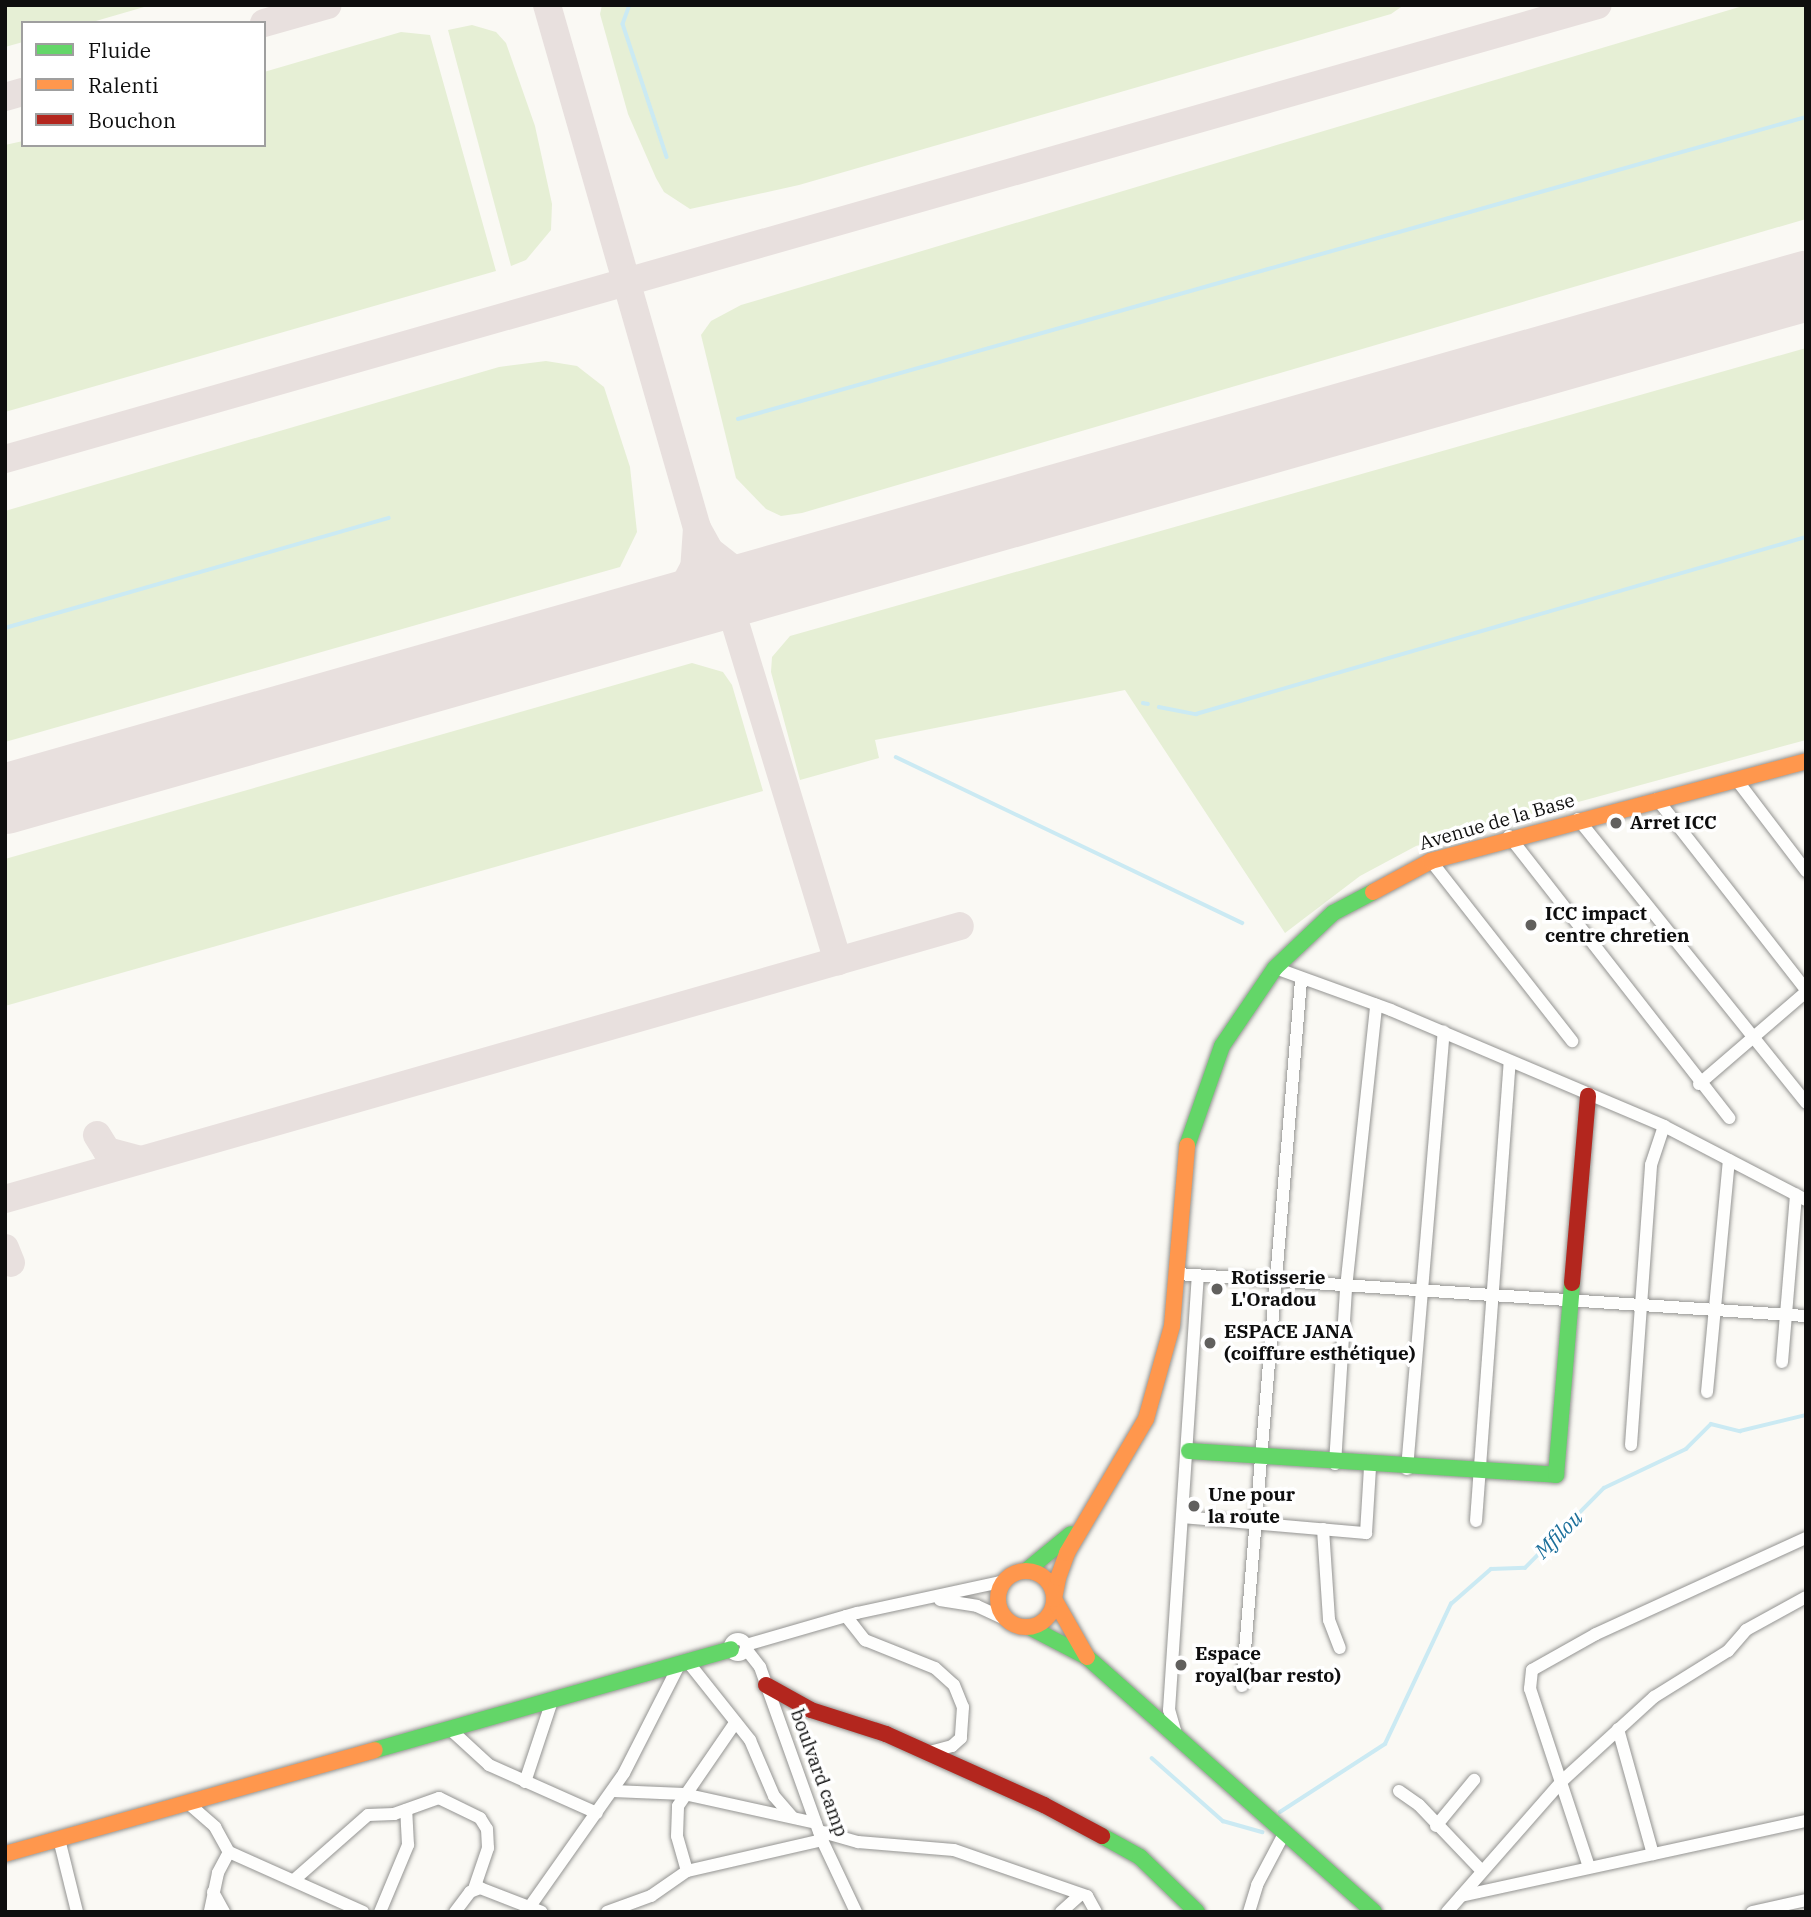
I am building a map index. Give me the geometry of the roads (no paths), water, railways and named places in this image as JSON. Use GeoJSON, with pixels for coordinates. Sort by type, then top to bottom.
{"type":"FeatureCollection","features":[{"type":"Feature","properties":{"kind":"main road","name":"Avenue de la Base"},"geometry":{"type":"LineString","coordinates":[[1054,1599],[1067,1553],[1146,1419],[1164,1369],[1178,1274],[1179,1196],[1195,1114],[1222,1046],[1275,968],[1333,913],[1431,861],[1509,836],[1806,761]]}},
{"type":"Feature","properties":{"kind":"main road"},"geometry":{"type":"LineString","coordinates":[[1189,1451],[1370,1467],[1558,1472],[1588,1096]]}},
{"type":"Feature","properties":{"kind":"main road","name":"Avenue de la Base"},"geometry":{"type":"LineString","coordinates":[[1026,1571],[1088,1518]]}},
{"type":"Feature","properties":{"kind":"main road"},"geometry":{"type":"LineString","coordinates":[[1087,1657],[1054,1599],[1049,1583],[1026,1571],[1005,1581],[999,1607],[1010,1622],[1029,1627],[1087,1657],[1374,1912]]}},
{"type":"Feature","properties":{"kind":"main road"},"geometry":{"type":"LineString","coordinates":[[1029,1627],[1050,1615],[1054,1599]]}},
{"type":"Feature","properties":{"kind":"main road"},"geometry":{"type":"LineString","coordinates":[[5,1854],[741,1648]]}},
{"type":"Feature","properties":{"kind":"main road"},"geometry":{"type":"LineString","coordinates":[[766,1685],[811,1710],[926,1753],[1127,1850],[1183,1893],[1197,1912]]}},
{"type":"Feature","properties":{"kind":"street"},"geometry":{"type":"LineString","coordinates":[[1736,779],[1806,871]]}},
{"type":"Feature","properties":{"kind":"street"},"geometry":{"type":"LineString","coordinates":[[1657,799],[1806,991],[1699,1084]]}},
{"type":"Feature","properties":{"kind":"street"},"geometry":{"type":"LineString","coordinates":[[1578,819],[1750,1037],[1806,1103]]}},
{"type":"Feature","properties":{"kind":"street"},"geometry":{"type":"LineString","coordinates":[[1509,836],[1699,1084],[1729,1118]]}},
{"type":"Feature","properties":{"kind":"street"},"geometry":{"type":"LineString","coordinates":[[1431,861],[1573,1041]]}},
{"type":"Feature","properties":{"kind":"street"},"geometry":{"type":"LineString","coordinates":[[1275,968],[1444,1032],[1510,1063],[1664,1126],[1801,1197],[1782,1362]]}},
{"type":"Feature","properties":{"kind":"street"},"geometry":{"type":"LineString","coordinates":[[1242,1686],[1278,1282],[1301,980]]}},
{"type":"Feature","properties":{"kind":"street"},"geometry":{"type":"LineString","coordinates":[[1335,1464],[1346,1288],[1376,1005]]}},
{"type":"Feature","properties":{"kind":"street"},"geometry":{"type":"LineString","coordinates":[[1407,1469],[1444,1032]]}},
{"type":"Feature","properties":{"kind":"street"},"geometry":{"type":"LineString","coordinates":[[1476,1521],[1482,1469],[1510,1063]]}},
{"type":"Feature","properties":{"kind":"street"},"geometry":{"type":"LineString","coordinates":[[1631,1445],[1644,1307],[1651,1165],[1664,1126]]}},
{"type":"Feature","properties":{"kind":"street"},"geometry":{"type":"LineString","coordinates":[[1707,1392],[1718,1311],[1729,1160]]}},
{"type":"Feature","properties":{"kind":"street"},"geometry":{"type":"LineString","coordinates":[[1178,1274],[1346,1288],[1806,1316]]}},
{"type":"Feature","properties":{"kind":"street"},"geometry":{"type":"LineString","coordinates":[[1176,1734],[1169,1710],[1189,1451],[1198,1276]]}},
{"type":"Feature","properties":{"kind":"street"},"geometry":{"type":"LineString","coordinates":[[1182,1517],[1366,1533],[1370,1467]]}},
{"type":"Feature","properties":{"kind":"street"},"geometry":{"type":"LineString","coordinates":[[1323,1529],[1329,1620],[1340,1648]]}},
{"type":"Feature","properties":{"kind":"street"},"geometry":{"type":"LineString","coordinates":[[1589,1867],[1529,1682],[1538,1664],[1806,1538]]}},
{"type":"Feature","properties":{"kind":"street"},"geometry":{"type":"LineString","coordinates":[[741,1648],[846,1616],[1005,1581]]}},
{"type":"Feature","properties":{"kind":"street"},"geometry":{"type":"LineString","coordinates":[[930,1598],[977,1606],[1010,1622]]}},
{"type":"Feature","properties":{"kind":"street"},"geometry":{"type":"LineString","coordinates":[[1447,1912],[1481,1870],[1562,1781],[1654,1697],[1728,1651],[1746,1630],[1803,1599],[1806,1613]]}},
{"type":"Feature","properties":{"kind":"street"},"geometry":{"type":"LineString","coordinates":[[846,1616],[865,1640],[935,1668],[954,1685],[963,1707],[961,1738],[952,1746],[926,1753]]}},
{"type":"Feature","properties":{"kind":"street","name":"boulvard camp"},"geometry":{"type":"LineString","coordinates":[[741,1648],[766,1685],[819,1831],[856,1912]]}},
{"type":"Feature","properties":{"kind":"street"},"geometry":{"type":"LineString","coordinates":[[528,1909],[613,1791],[683,1664],[750,1740],[774,1797],[792,1817]]}},
{"type":"Feature","properties":{"kind":"street"},"geometry":{"type":"LineString","coordinates":[[525,1782],[552,1701]]}},
{"type":"Feature","properties":{"kind":"street"},"geometry":{"type":"LineString","coordinates":[[687,1871],[677,1836],[684,1794],[734,1723]]}},
{"type":"Feature","properties":{"kind":"street"},"geometry":{"type":"LineString","coordinates":[[1618,1729],[1653,1854]]}},
{"type":"Feature","properties":{"kind":"street"},"geometry":{"type":"LineString","coordinates":[[452,1730],[480,1759],[597,1813]]}},
{"type":"Feature","properties":{"kind":"street"},"geometry":{"type":"LineString","coordinates":[[1436,1826],[1474,1780]]}},
{"type":"Feature","properties":{"kind":"street"},"geometry":{"type":"LineString","coordinates":[[613,1791],[684,1794],[792,1817],[819,1831],[858,1842],[939,1846],[1079,1896],[1087,1896],[1096,1912]]}},
{"type":"Feature","properties":{"kind":"street"},"geometry":{"type":"LineString","coordinates":[[1399,1791],[1481,1870]]}},
{"type":"Feature","properties":{"kind":"street"},"geometry":{"type":"LineString","coordinates":[[294,1880],[368,1815],[406,1810],[439,1798],[484,1823],[488,1848],[474,1889],[456,1912]]}},
{"type":"Feature","properties":{"kind":"street"},"geometry":{"type":"LineString","coordinates":[[188,1804],[215,1826],[229,1852],[363,1912]]}},
{"type":"Feature","properties":{"kind":"street"},"geometry":{"type":"LineString","coordinates":[[380,1912],[408,1845],[406,1810]]}},
{"type":"Feature","properties":{"kind":"street"},"geometry":{"type":"LineString","coordinates":[[1461,1896],[1806,1821]]}},
{"type":"Feature","properties":{"kind":"street"},"geometry":{"type":"LineString","coordinates":[[607,1912],[651,1896],[687,1871],[819,1831]]}},
{"type":"Feature","properties":{"kind":"street"},"geometry":{"type":"LineString","coordinates":[[1249,1912],[1256,1885],[1284,1832]]}},
{"type":"Feature","properties":{"kind":"street"},"geometry":{"type":"LineString","coordinates":[[60,1839],[77,1912]]}},
{"type":"Feature","properties":{"kind":"street"},"geometry":{"type":"LineString","coordinates":[[210,1912],[213,1892],[229,1852]]}},
{"type":"Feature","properties":{"kind":"street"},"geometry":{"type":"LineString","coordinates":[[474,1889],[542,1912]]}},
{"type":"Feature","properties":{"kind":"street"},"geometry":{"type":"LineString","coordinates":[[213,1892],[225,1912]]}},
{"type":"Feature","properties":{"kind":"street"},"geometry":{"type":"LineString","coordinates":[[1061,1912],[1079,1896]]}},
{"type":"Feature","properties":{"kind":"street"},"geometry":{"type":"LineString","coordinates":[[1752,1912],[1806,1900]]}},
{"type":"Feature","properties":{"kind":"waterway"},"geometry":{"type":"LineString","coordinates":[[630,5],[623,24],[667,157]]}},
{"type":"Feature","properties":{"kind":"waterway"},"geometry":{"type":"LineString","coordinates":[[738,419],[1806,117]]}},
{"type":"Feature","properties":{"kind":"waterway"},"geometry":{"type":"LineString","coordinates":[[5,628],[389,518]]}},
{"type":"Feature","properties":{"kind":"waterway"},"geometry":{"type":"LineString","coordinates":[[1159,707],[1196,714],[1806,537]]}},
{"type":"Feature","properties":{"kind":"waterway"},"geometry":{"type":"LineString","coordinates":[[1143,703],[1148,704]]}},
{"type":"Feature","properties":{"kind":"waterway"},"geometry":{"type":"LineString","coordinates":[[896,757],[1242,923]]}},
{"type":"Feature","properties":{"kind":"waterway","name":"Mfilou"},"geometry":{"type":"LineString","coordinates":[[1280,1812],[1385,1744],[1451,1604],[1491,1569],[1525,1568],[1604,1488],[1686,1449],[1711,1424],[1740,1431],[1806,1415]]}},
{"type":"Feature","properties":{"kind":"waterway","name":"Mfilou"},"geometry":{"type":"LineString","coordinates":[[1152,1758],[1223,1821],[1262,1832]]}},
{"type":"Feature","properties":{"kind":"place","name":"Arret ICC"},"geometry":{"type":"Point","coordinates":[1616,823]}},
{"type":"Feature","properties":{"kind":"place","name":"ICC impact centre chretien"},"geometry":{"type":"Point","coordinates":[1531,925]}},
{"type":"Feature","properties":{"kind":"place","name":"Rotisserie L'Oradou"},"geometry":{"type":"Point","coordinates":[1217,1289]}},
{"type":"Feature","properties":{"kind":"place","name":"ESPACE JANA (coiffure esthétique)"},"geometry":{"type":"Point","coordinates":[1210,1343]}},
{"type":"Feature","properties":{"kind":"place","name":"Une pour la route"},"geometry":{"type":"Point","coordinates":[1194,1506]}},
{"type":"Feature","properties":{"kind":"place","name":"Espace royal(bar resto)"},"geometry":{"type":"Point","coordinates":[1181,1665]}}]}
